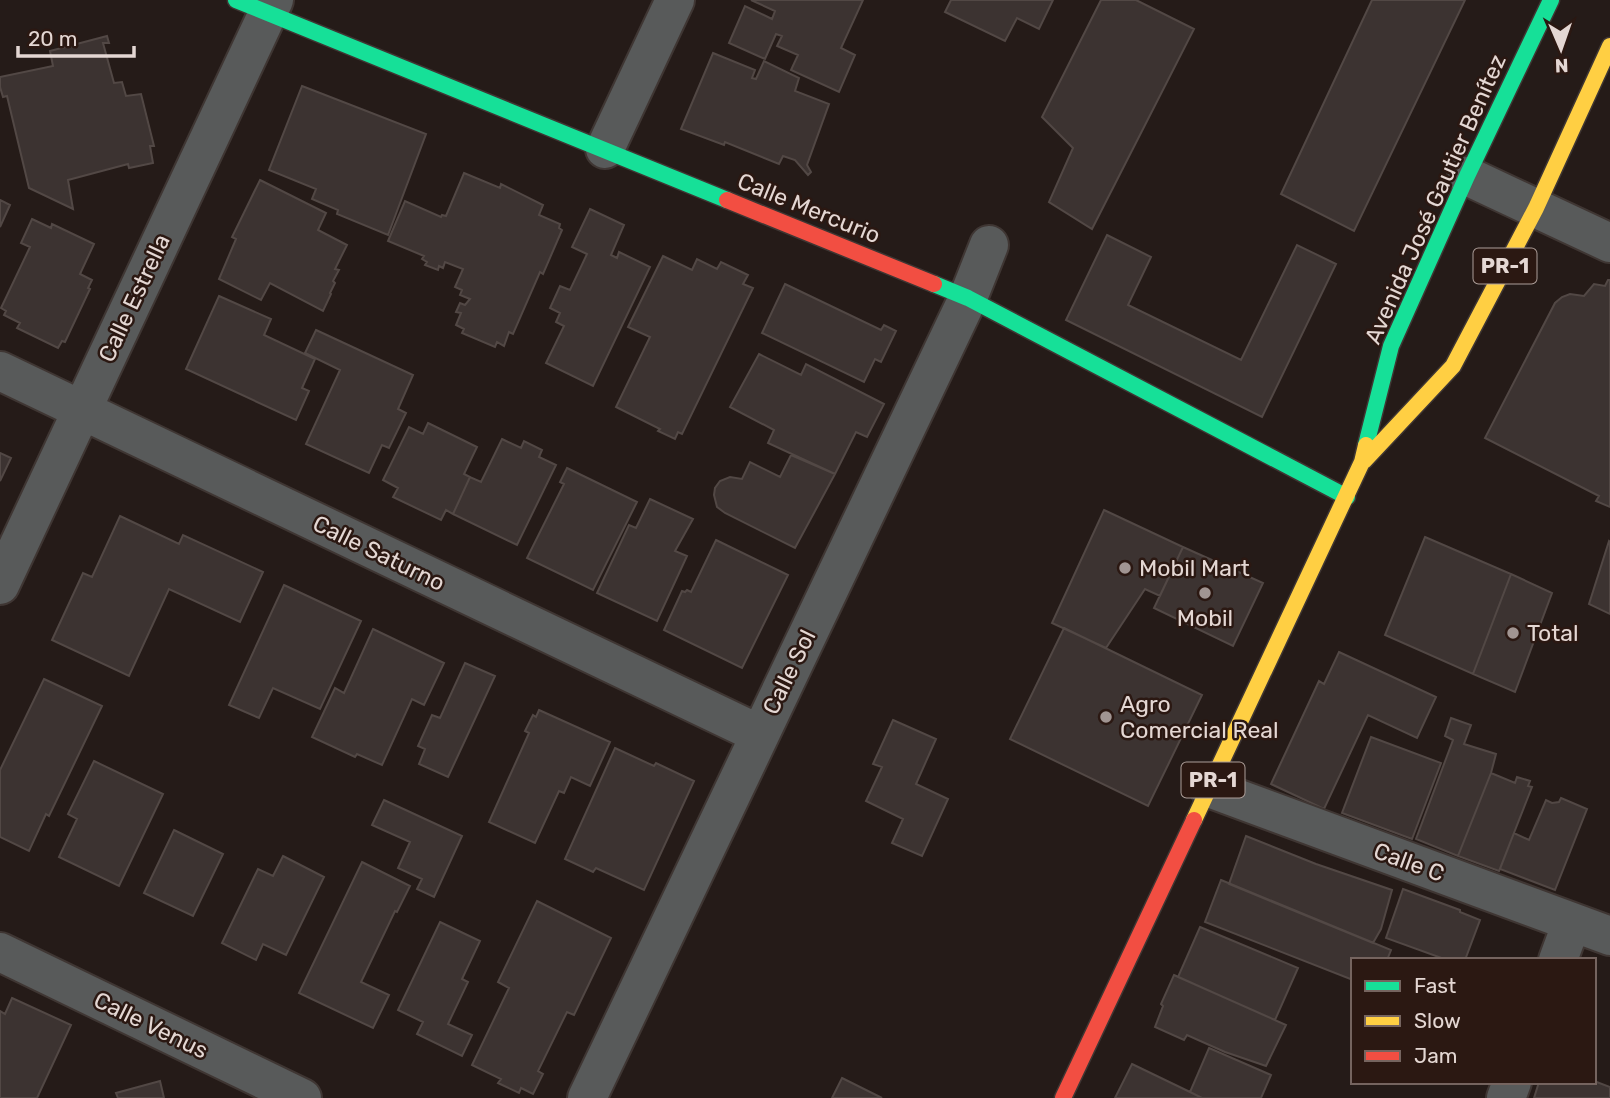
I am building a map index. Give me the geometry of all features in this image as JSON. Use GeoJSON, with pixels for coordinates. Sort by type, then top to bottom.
{"type":"FeatureCollection","features":[{"type":"Feature","properties":{"kind":"main road","name":"Avenida José Gautier Benítez"},"geometry":{"type":"LineString","coordinates":[[1063,1098],[1347,497],[1362,462],[1391,346],[1467,176],[1551,0]]}},
{"type":"Feature","properties":{"kind":"main road","name":"Calle Mercurio"},"geometry":{"type":"LineString","coordinates":[[260,4],[968,298],[1347,497]]}},
{"type":"Feature","properties":{"kind":"main road","name":"Avenida José Gautier Benítez"},"geometry":{"type":"LineString","coordinates":[[1362,462],[1453,366],[1536,208],[1610,46]]}},
{"type":"Feature","properties":{"kind":"street"},"geometry":{"type":"LineString","coordinates":[[605,149],[675,0]]}},
{"type":"Feature","properties":{"kind":"street","name":"Calle Estrella"},"geometry":{"type":"LineString","coordinates":[[0,585],[81,410],[260,4]]}},
{"type":"Feature","properties":{"kind":"street"},"geometry":{"type":"LineString","coordinates":[[1467,176],[1610,243]]}},
{"type":"Feature","properties":{"kind":"street","name":"Calle Sol"},"geometry":{"type":"LineString","coordinates":[[587,1098],[968,298],[989,244]]}},
{"type":"Feature","properties":{"kind":"street","name":"Calle Saturno"},"geometry":{"type":"LineString","coordinates":[[0,371],[759,734]]}},
{"type":"Feature","properties":{"kind":"street","name":"Calle C"},"geometry":{"type":"LineString","coordinates":[[1209,788],[1610,936]]}},
{"type":"Feature","properties":{"kind":"street"},"geometry":{"type":"LineString","coordinates":[[1559,958],[1572,922]]}},
{"type":"Feature","properties":{"kind":"street","name":"Calle Venus"},"geometry":{"type":"LineString","coordinates":[[0,952],[302,1098]]}},
{"type":"Feature","properties":{"kind":"building"},"geometry":{"type":"Polygon","coordinates":[[[751,0],[863,0],[841,48],[855,55],[839,92],[791,70],[798,55],[777,46],[782,36],[776,34],[765,59],[729,43],[745,6],[772,19],[775,11],[751,0]]]}},
{"type":"Feature","properties":{"kind":"building"},"geometry":{"type":"Polygon","coordinates":[[[951,0],[1053,0],[1039,29],[1017,18],[1005,41],[945,12],[951,0]]]}},
{"type":"Feature","properties":{"kind":"building"},"geometry":{"type":"Polygon","coordinates":[[[1101,0],[1136,0],[1194,29],[1092,229],[1049,202],[1073,148],[1042,117],[1101,0]]]}},
{"type":"Feature","properties":{"kind":"building"},"geometry":{"type":"Polygon","coordinates":[[[1372,0],[1465,0],[1354,231],[1281,194],[1372,0]]]}},
{"type":"Feature","properties":{"kind":"building"},"geometry":{"type":"Polygon","coordinates":[[[107,36],[109,43],[103,43],[114,83],[122,82],[126,96],[141,94],[154,146],[150,146],[153,163],[129,168],[128,164],[68,180],[73,209],[29,188],[7,96],[3,97],[0,87],[0,77],[53,66],[50,51],[107,36]]]}},
{"type":"Feature","properties":{"kind":"building"},"geometry":{"type":"Polygon","coordinates":[[[713,53],[755,70],[752,78],[756,79],[764,61],[799,78],[795,91],[829,104],[807,165],[811,172],[808,175],[795,160],[783,156],[779,164],[725,142],[724,145],[681,129],[713,53]]]}},
{"type":"Feature","properties":{"kind":"building"},"geometry":{"type":"Polygon","coordinates":[[[302,86],[426,134],[388,235],[337,214],[338,210],[312,199],[316,189],[269,170],[302,86]]]}},
{"type":"Feature","properties":{"kind":"building"},"geometry":{"type":"Polygon","coordinates":[[[464,173],[500,188],[501,184],[543,205],[539,215],[560,224],[559,228],[562,230],[513,334],[509,332],[504,346],[497,342],[495,347],[462,333],[464,329],[456,325],[461,313],[456,312],[460,303],[465,305],[470,299],[460,295],[462,290],[455,287],[463,269],[445,262],[443,268],[439,266],[438,270],[425,265],[427,262],[422,259],[424,256],[388,241],[405,201],[441,217],[446,216],[464,173]]]}},
{"type":"Feature","properties":{"kind":"building"},"geometry":{"type":"Polygon","coordinates":[[[260,180],[326,213],[318,230],[347,245],[335,269],[339,270],[323,311],[270,283],[261,300],[219,279],[236,239],[232,237],[260,180]]]}},
{"type":"Feature","properties":{"kind":"building"},"geometry":{"type":"Polygon","coordinates":[[[0,200],[10,205],[0,227],[0,200]]]}},
{"type":"Feature","properties":{"kind":"building"},"geometry":{"type":"Polygon","coordinates":[[[590,209],[624,225],[611,255],[617,258],[619,252],[650,267],[593,386],[546,363],[564,326],[556,322],[560,313],[550,308],[560,286],[570,290],[587,254],[572,247],[590,209]]]}},
{"type":"Feature","properties":{"kind":"building"},"geometry":{"type":"Polygon","coordinates":[[[32,219],[51,228],[52,224],[94,244],[80,274],[92,280],[88,288],[90,289],[65,342],[62,341],[58,348],[17,328],[20,323],[4,315],[6,311],[1,308],[30,247],[21,243],[32,219]]]}},
{"type":"Feature","properties":{"kind":"building"},"geometry":{"type":"Polygon","coordinates":[[[1107,235],[1151,257],[1128,305],[1241,360],[1297,245],[1336,264],[1262,417],[1066,320],[1107,235]]]}},
{"type":"Feature","properties":{"kind":"building"},"geometry":{"type":"Polygon","coordinates":[[[663,256],[692,270],[697,259],[717,269],[721,262],[748,275],[743,284],[753,288],[682,434],[678,432],[675,439],[616,407],[650,337],[628,327],[663,256]]]}},
{"type":"Feature","properties":{"kind":"building"},"geometry":{"type":"Polygon","coordinates":[[[1608,280],[1610,507],[1596,501],[1599,496],[1485,438],[1555,303],[1570,294],[1584,296],[1594,284],[1605,286],[1608,280]]]}},
{"type":"Feature","properties":{"kind":"building"},"geometry":{"type":"Polygon","coordinates":[[[785,284],[881,330],[884,325],[896,331],[881,362],[875,359],[864,382],[762,333],[785,284]]]}},
{"type":"Feature","properties":{"kind":"building"},"geometry":{"type":"Polygon","coordinates":[[[219,296],[271,319],[264,335],[315,359],[302,388],[309,391],[296,420],[186,369],[219,296]]]}},
{"type":"Feature","properties":{"kind":"building"},"geometry":{"type":"Polygon","coordinates":[[[316,330],[413,375],[398,409],[406,413],[389,448],[382,445],[369,473],[306,444],[340,370],[305,353],[316,330]]]}},
{"type":"Feature","properties":{"kind":"building"},"geometry":{"type":"Polygon","coordinates":[[[759,354],[801,375],[806,364],[884,404],[867,437],[856,432],[835,474],[768,443],[774,430],[730,407],[759,354]]]}},
{"type":"Feature","properties":{"kind":"building"},"geometry":{"type":"Polygon","coordinates":[[[428,423],[477,447],[464,474],[470,477],[453,514],[446,510],[441,520],[393,497],[398,488],[383,480],[409,427],[423,434],[428,423]]]}},
{"type":"Feature","properties":{"kind":"building"},"geometry":{"type":"Polygon","coordinates":[[[502,439],[521,448],[524,441],[542,450],[539,457],[556,465],[517,545],[453,514],[470,477],[481,482],[502,439]]]}},
{"type":"Feature","properties":{"kind":"building"},"geometry":{"type":"Polygon","coordinates":[[[0,453],[11,458],[0,481],[0,453]]]}},
{"type":"Feature","properties":{"kind":"building"},"geometry":{"type":"Polygon","coordinates":[[[791,455],[835,474],[795,548],[725,513],[717,507],[714,495],[720,481],[730,477],[742,479],[750,462],[780,477],[791,455]]]}},
{"type":"Feature","properties":{"kind":"building"},"geometry":{"type":"Polygon","coordinates":[[[567,468],[637,502],[593,590],[527,558],[564,484],[560,482],[567,468]]]}},
{"type":"Feature","properties":{"kind":"building"},"geometry":{"type":"Polygon","coordinates":[[[650,499],[693,519],[675,551],[687,556],[657,621],[597,593],[629,525],[636,528],[650,499]]]}},
{"type":"Feature","properties":{"kind":"building","name":"Mobil Mart"},"geometry":{"type":"Polygon","coordinates":[[[1104,510],[1183,547],[1160,596],[1145,589],[1106,648],[1052,623],[1104,510]]]}},
{"type":"Feature","properties":{"kind":"building"},"geometry":{"type":"Polygon","coordinates":[[[120,516],[179,544],[183,535],[263,572],[240,622],[169,589],[129,676],[52,640],[83,573],[92,577],[120,516]]]}},
{"type":"Feature","properties":{"kind":"building"},"geometry":{"type":"Polygon","coordinates":[[[1425,537],[1511,574],[1473,674],[1385,635],[1425,537]]]}},
{"type":"Feature","properties":{"kind":"building"},"geometry":{"type":"Polygon","coordinates":[[[716,540],[788,575],[742,668],[664,630],[682,591],[691,592],[716,540]]]}},
{"type":"Feature","properties":{"kind":"building"},"geometry":{"type":"Polygon","coordinates":[[[1610,542],[1610,614],[1589,604],[1610,542]]]}},
{"type":"Feature","properties":{"kind":"building"},"geometry":{"type":"Polygon","coordinates":[[[1183,547],[1263,583],[1233,646],[1154,608],[1183,547]]]}},
{"type":"Feature","properties":{"kind":"building","name":"Total"},"geometry":{"type":"Polygon","coordinates":[[[1511,574],[1552,593],[1515,692],[1473,674],[1511,574]]]}},
{"type":"Feature","properties":{"kind":"building"},"geometry":{"type":"Polygon","coordinates":[[[284,585],[361,621],[320,709],[273,688],[259,718],[229,705],[284,585]]]}},
{"type":"Feature","properties":{"kind":"building","name":"Agro Comercial Real"},"geometry":{"type":"Polygon","coordinates":[[[1064,628],[1202,695],[1148,806],[1010,739],[1064,628]]]}},
{"type":"Feature","properties":{"kind":"building"},"geometry":{"type":"Polygon","coordinates":[[[373,629],[444,663],[424,705],[412,699],[382,765],[357,754],[355,757],[312,737],[335,688],[344,693],[373,629]]]}},
{"type":"Feature","properties":{"kind":"building"},"geometry":{"type":"Polygon","coordinates":[[[1339,652],[1436,697],[1417,738],[1368,715],[1324,809],[1271,784],[1319,681],[1324,684],[1339,652]]]}},
{"type":"Feature","properties":{"kind":"building"},"geometry":{"type":"Polygon","coordinates":[[[465,663],[495,676],[448,777],[419,764],[425,749],[418,746],[432,715],[440,718],[465,663]]]}},
{"type":"Feature","properties":{"kind":"building"},"geometry":{"type":"Polygon","coordinates":[[[44,679],[102,706],[49,816],[46,814],[29,851],[0,837],[0,770],[44,679]]]}},
{"type":"Feature","properties":{"kind":"building"},"geometry":{"type":"Polygon","coordinates":[[[539,710],[610,742],[590,786],[571,777],[564,793],[559,791],[535,843],[489,822],[529,733],[525,731],[533,715],[536,717],[539,710]]]}},
{"type":"Feature","properties":{"kind":"building"},"geometry":{"type":"Polygon","coordinates":[[[1451,718],[1471,725],[1464,744],[1496,754],[1458,856],[1416,839],[1453,740],[1445,736],[1451,718]]]}},
{"type":"Feature","properties":{"kind":"building"},"geometry":{"type":"Polygon","coordinates":[[[893,720],[936,739],[916,784],[948,799],[922,856],[892,843],[903,819],[866,801],[882,767],[873,764],[893,720]]]}},
{"type":"Feature","properties":{"kind":"building"},"geometry":{"type":"Polygon","coordinates":[[[1371,737],[1441,763],[1412,839],[1342,813],[1371,737]]]}},
{"type":"Feature","properties":{"kind":"building"},"geometry":{"type":"Polygon","coordinates":[[[615,748],[694,781],[644,890],[596,868],[593,872],[565,859],[615,748]]]}},
{"type":"Feature","properties":{"kind":"building"},"geometry":{"type":"Polygon","coordinates":[[[94,761],[163,794],[119,886],[59,857],[77,819],[68,814],[94,761]]]}},
{"type":"Feature","properties":{"kind":"building"},"geometry":{"type":"Polygon","coordinates":[[[1491,773],[1515,783],[1517,777],[1530,781],[1528,786],[1532,787],[1499,871],[1458,856],[1491,773]]]}},
{"type":"Feature","properties":{"kind":"building"},"geometry":{"type":"Polygon","coordinates":[[[1561,798],[1587,809],[1555,890],[1500,869],[1514,833],[1529,840],[1546,800],[1552,803],[1559,802],[1561,798]]]}},
{"type":"Feature","properties":{"kind":"building"},"geometry":{"type":"Polygon","coordinates":[[[384,800],[462,836],[434,897],[417,889],[422,879],[398,868],[410,842],[372,825],[384,800]]]}},
{"type":"Feature","properties":{"kind":"building"},"geometry":{"type":"Polygon","coordinates":[[[174,830],[223,854],[193,916],[144,893],[174,830]]]}},
{"type":"Feature","properties":{"kind":"building"},"geometry":{"type":"Polygon","coordinates":[[[1246,836],[1392,890],[1381,929],[1373,943],[1229,884],[1246,836]]]}},
{"type":"Feature","properties":{"kind":"building"},"geometry":{"type":"Polygon","coordinates":[[[283,856],[324,877],[286,955],[263,944],[256,960],[222,943],[258,869],[273,876],[283,856]]]}},
{"type":"Feature","properties":{"kind":"building"},"geometry":{"type":"Polygon","coordinates":[[[362,862],[410,886],[361,982],[389,995],[373,1028],[299,993],[362,862]]]}},
{"type":"Feature","properties":{"kind":"building"},"geometry":{"type":"Polygon","coordinates":[[[1221,880],[1391,950],[1388,958],[1351,958],[1351,979],[1205,922],[1221,880]]]}},
{"type":"Feature","properties":{"kind":"building"},"geometry":{"type":"Polygon","coordinates":[[[1403,889],[1480,920],[1466,958],[1441,958],[1386,938],[1403,889]]]}},
{"type":"Feature","properties":{"kind":"building"},"geometry":{"type":"Polygon","coordinates":[[[537,901],[611,938],[574,1015],[567,1012],[538,1071],[543,1074],[533,1094],[521,1088],[519,1093],[498,1083],[501,1079],[472,1065],[509,988],[498,982],[537,901]]]}},
{"type":"Feature","properties":{"kind":"building"},"geometry":{"type":"Polygon","coordinates":[[[440,922],[480,941],[462,979],[468,982],[448,1024],[472,1035],[462,1056],[417,1034],[423,1022],[398,1010],[440,922]]]}},
{"type":"Feature","properties":{"kind":"building"},"geometry":{"type":"Polygon","coordinates":[[[1200,927],[1298,968],[1275,1020],[1178,977],[1200,927]]]}},
{"type":"Feature","properties":{"kind":"building"},"geometry":{"type":"Polygon","coordinates":[[[1174,975],[1286,1025],[1266,1066],[1187,1035],[1184,1040],[1155,1027],[1163,1006],[1161,1004],[1174,975]]]}},
{"type":"Feature","properties":{"kind":"building"},"geometry":{"type":"Polygon","coordinates":[[[12,998],[71,1025],[37,1098],[0,1098],[0,1011],[5,1014],[12,998]]]}},
{"type":"Feature","properties":{"kind":"building"},"geometry":{"type":"Polygon","coordinates":[[[1209,1048],[1271,1075],[1261,1098],[1202,1098],[1190,1092],[1209,1048]]]}},
{"type":"Feature","properties":{"kind":"building"},"geometry":{"type":"Polygon","coordinates":[[[1132,1064],[1190,1092],[1202,1098],[1115,1098],[1132,1064]]]}},
{"type":"Feature","properties":{"kind":"building"},"geometry":{"type":"Polygon","coordinates":[[[842,1078],[882,1098],[832,1098],[842,1078]]]}},
{"type":"Feature","properties":{"kind":"building"},"geometry":{"type":"Polygon","coordinates":[[[160,1081],[164,1098],[118,1098],[116,1093],[160,1081]]]}},
{"type":"Feature","properties":{"kind":"building"},"geometry":{"type":"Polygon","coordinates":[[[1596,1082],[1610,1087],[1610,1098],[1534,1098],[1538,1084],[1596,1084],[1596,1082]]]}},
{"type":"Feature","properties":{"kind":"traffic: fast"},"geometry":{"type":"LineString","coordinates":[[236,0],[727,200]]}},
{"type":"Feature","properties":{"kind":"traffic: fast"},"geometry":{"type":"LineString","coordinates":[[1366,445],[1391,346],[1467,176],[1551,0]]}},
{"type":"Feature","properties":{"kind":"traffic: fast"},"geometry":{"type":"LineString","coordinates":[[934,284],[968,298],[1347,497]]}},
{"type":"Feature","properties":{"kind":"traffic: slow"},"geometry":{"type":"LineString","coordinates":[[1364,461],[1453,366],[1536,208],[1610,46]]}},
{"type":"Feature","properties":{"kind":"traffic: slow"},"geometry":{"type":"LineString","coordinates":[[1194,820],[1362,462],[1366,445]]}},
{"type":"Feature","properties":{"kind":"traffic: jam"},"geometry":{"type":"LineString","coordinates":[[727,200],[934,284]]}},
{"type":"Feature","properties":{"kind":"traffic: jam"},"geometry":{"type":"LineString","coordinates":[[1063,1098],[1194,820]]}},
{"type":"Feature","properties":{"kind":"place","name":"Mobil Mart"},"geometry":{"type":"Point","coordinates":[1125,568]}},
{"type":"Feature","properties":{"kind":"place","name":"Mobil"},"geometry":{"type":"Point","coordinates":[1205,593]}},
{"type":"Feature","properties":{"kind":"place","name":"Total"},"geometry":{"type":"Point","coordinates":[1513,633]}},
{"type":"Feature","properties":{"kind":"place","name":"Agro Comercial Real"},"geometry":{"type":"Point","coordinates":[1106,717]}}]}
